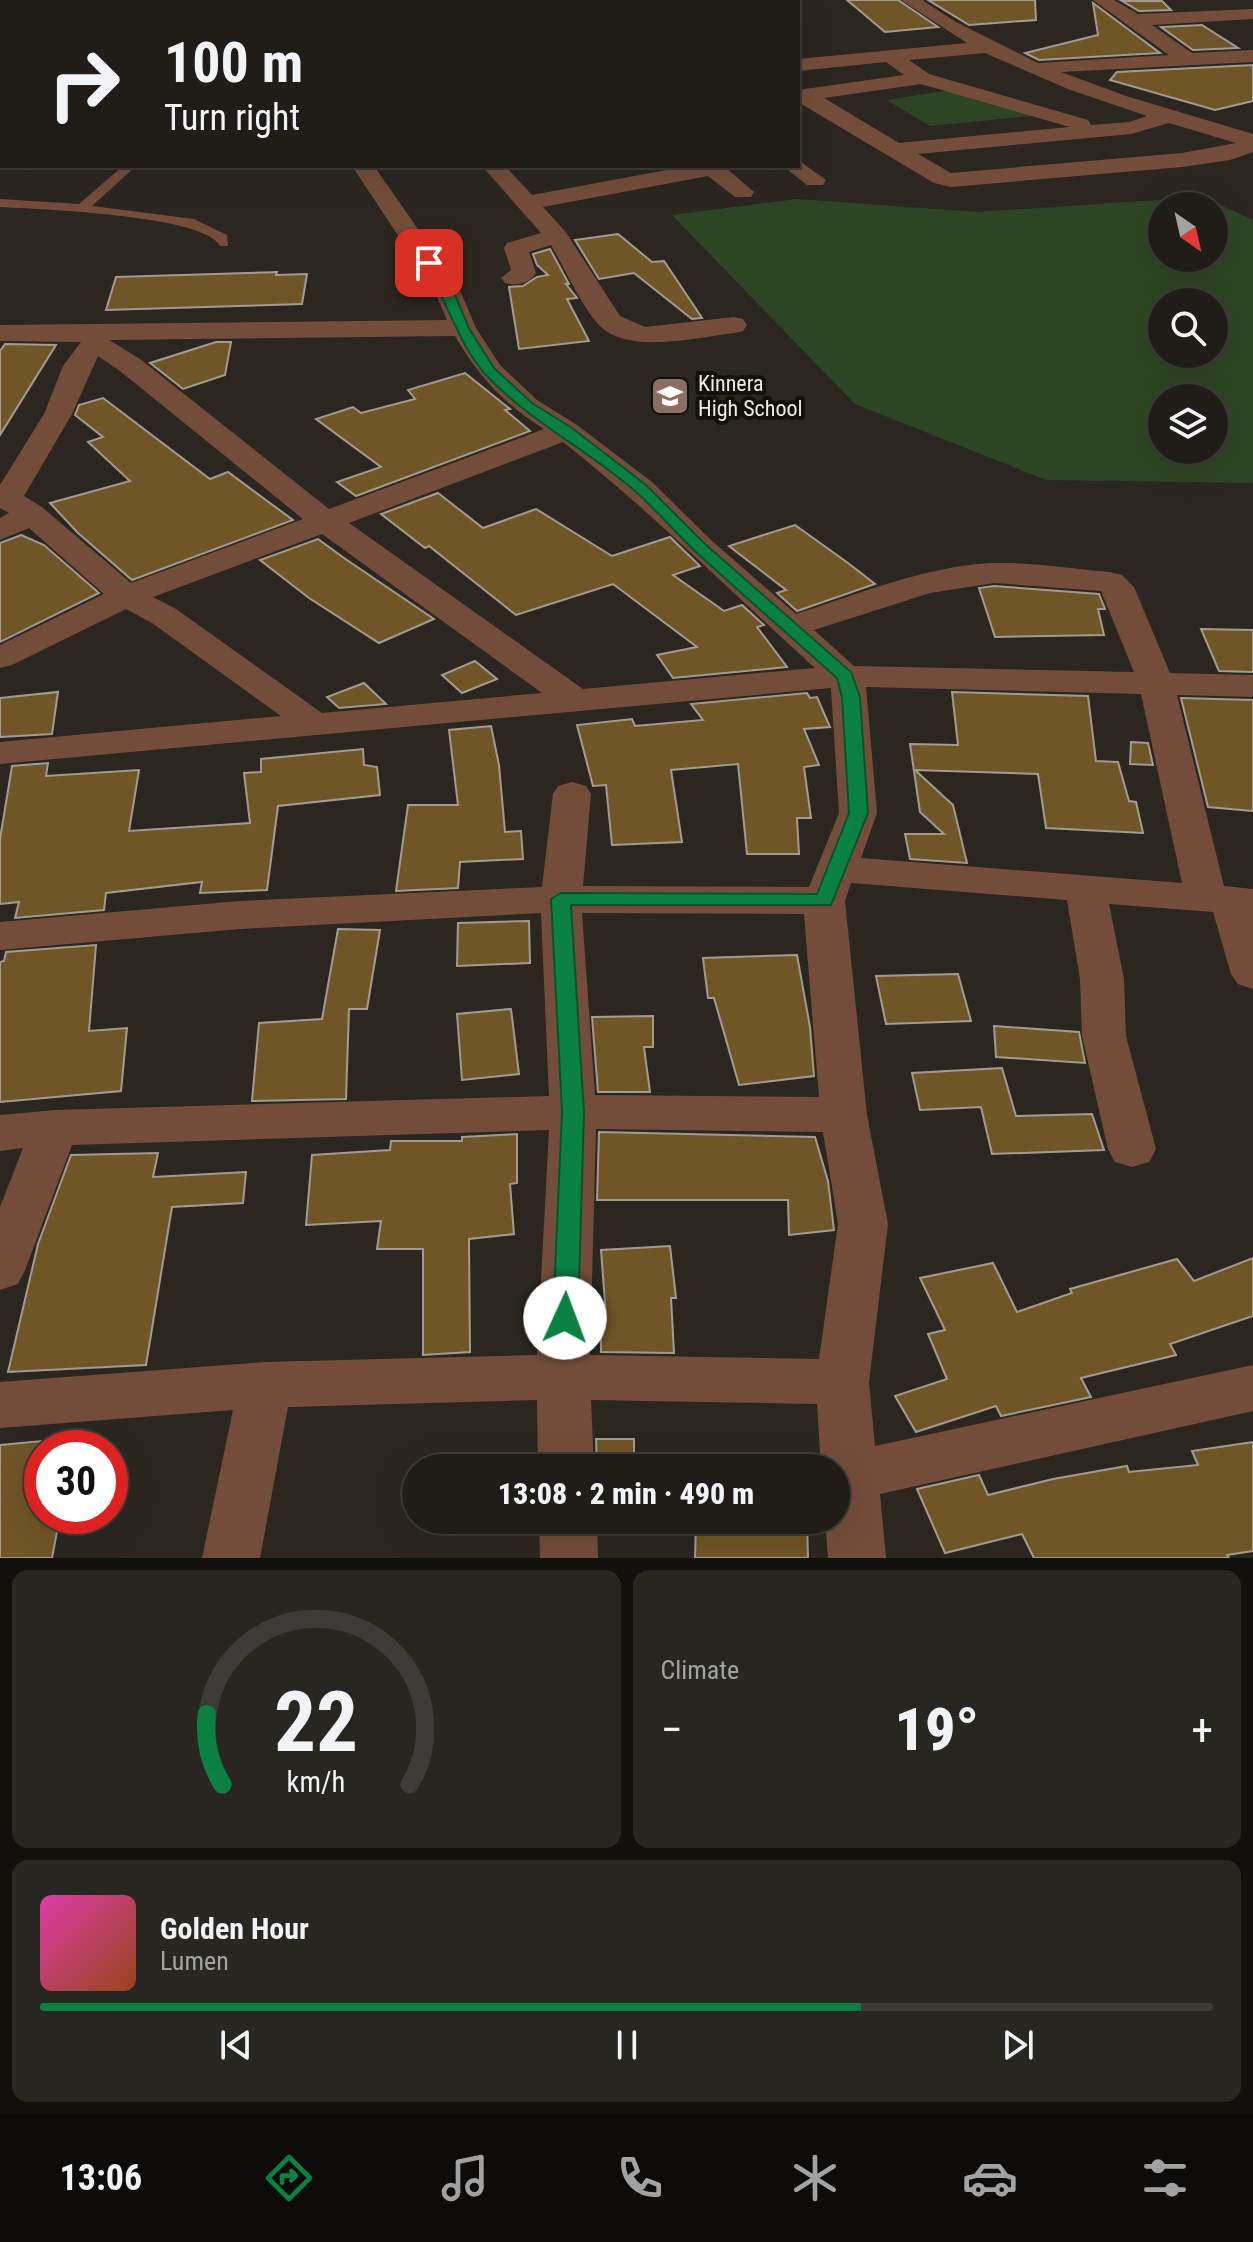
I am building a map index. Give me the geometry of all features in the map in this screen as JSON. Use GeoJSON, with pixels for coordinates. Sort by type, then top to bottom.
{"type":"FeatureCollection","features":[{"type":"Feature","properties":{"kind":"street"},"geometry":{"type":"LineString","coordinates":[[910,0],[984,47],[1031,68],[1253,143]]}},
{"type":"Feature","properties":{"kind":"street"},"geometry":{"type":"LineString","coordinates":[[1102,0],[1187,59]]}},
{"type":"Feature","properties":{"kind":"street"},"geometry":{"type":"LineString","coordinates":[[1134,20],[1253,14]]}},
{"type":"Feature","properties":{"kind":"street"},"geometry":{"type":"LineString","coordinates":[[800,65],[984,47]]}},
{"type":"Feature","properties":{"kind":"street"},"geometry":{"type":"LineString","coordinates":[[890,56],[922,78],[1103,131]]}},
{"type":"Feature","properties":{"kind":"street"},"geometry":{"type":"LineString","coordinates":[[1031,68],[1253,56]]}},
{"type":"Feature","properties":{"kind":"street"},"geometry":{"type":"LineString","coordinates":[[801,96],[922,78]]}},
{"type":"Feature","properties":{"kind":"street"},"geometry":{"type":"LineString","coordinates":[[801,96],[942,178],[964,181],[1182,160],[1230,153],[1253,143]]}},
{"type":"Feature","properties":{"kind":"street"},"geometry":{"type":"LineString","coordinates":[[896,150],[1131,128],[1168,116]]}},
{"type":"Feature","properties":{"kind":"street"},"geometry":{"type":"LineString","coordinates":[[364,168],[446,288],[463,328],[489,370],[527,406],[567,431],[641,488],[700,547],[845,676],[851,697],[858,813],[830,885],[844,1115],[863,1224],[842,1382],[848,1454]]}},
{"type":"Feature","properties":{"kind":"street"},"geometry":{"type":"LineString","coordinates":[[495,168],[557,236],[610,321],[626,331],[645,335],[734,325]]}},
{"type":"Feature","properties":{"kind":"street"},"geometry":{"type":"LineString","coordinates":[[529,203],[706,168]]}},
{"type":"Feature","properties":{"kind":"street"},"geometry":{"type":"LineString","coordinates":[[712,168],[743,192]]}},
{"type":"Feature","properties":{"kind":"street"},"geometry":{"type":"LineString","coordinates":[[797,168],[815,180]]}},
{"type":"Feature","properties":{"kind":"street"},"geometry":{"type":"LineString","coordinates":[[514,278],[524,273],[516,248],[557,236]]}},
{"type":"Feature","properties":{"kind":"street"},"geometry":{"type":"LineString","coordinates":[[0,333],[92,337],[463,328]]}},
{"type":"Feature","properties":{"kind":"street"},"geometry":{"type":"LineString","coordinates":[[0,531],[92,337]]}},
{"type":"Feature","properties":{"kind":"street"},"geometry":{"type":"LineString","coordinates":[[92,337],[325,521],[575,700]]}},
{"type":"Feature","properties":{"kind":"street"},"geometry":{"type":"LineString","coordinates":[[0,658],[126,596],[567,431]]}},
{"type":"Feature","properties":{"kind":"street"},"geometry":{"type":"LineString","coordinates":[[13,504],[126,596],[164,616],[316,725]]}},
{"type":"Feature","properties":{"kind":"street"},"geometry":{"type":"LineString","coordinates":[[790,627],[923,584],[994,573],[1096,579],[1117,587],[1157,685],[1253,974]]}},
{"type":"Feature","properties":{"kind":"street"},"geometry":{"type":"LineString","coordinates":[[0,753],[845,676],[1253,686]]}},
{"type":"Feature","properties":{"kind":"street"},"geometry":{"type":"LineString","coordinates":[[566,1454],[563,1377],[573,1112],[561,899],[572,794]]}},
{"type":"Feature","properties":{"kind":"street"},"geometry":{"type":"LineString","coordinates":[[0,936],[240,915],[830,885],[1086,889],[1229,900]]}},
{"type":"Feature","properties":{"kind":"street"},"geometry":{"type":"LineString","coordinates":[[1086,889],[1102,979],[1104,1036],[1132,1149]]}},
{"type":"Feature","properties":{"kind":"street"},"geometry":{"type":"LineString","coordinates":[[0,1133],[55,1128],[573,1112],[844,1115]]}},
{"type":"Feature","properties":{"kind":"street"},"geometry":{"type":"LineString","coordinates":[[0,1270],[55,1128]]}},
{"type":"Feature","properties":{"kind":"street"},"geometry":{"type":"LineString","coordinates":[[0,1405],[265,1385],[563,1377],[842,1382]]}},
{"type":"Feature","properties":{"kind":"street"},"geometry":{"type":"LineString","coordinates":[[231,1558],[265,1385]]}},
{"type":"Feature","properties":{"kind":"street"},"geometry":{"type":"LineString","coordinates":[[857,1558],[850,1476],[1253,1388]]}},
{"type":"Feature","properties":{"kind":"street"},"geometry":{"type":"LineString","coordinates":[[568,1534],[569,1558]]}},
{"type":"Feature","properties":{"kind":"lane"},"geometry":{"type":"LineString","coordinates":[[82,208],[128,168]]}},
{"type":"Feature","properties":{"kind":"lane"},"geometry":{"type":"LineString","coordinates":[[0,203],[82,208],[194,223],[211,230],[223,238],[224,243]]}},
{"type":"Feature","properties":{"kind":"green space"},"geometry":{"type":"Polygon","coordinates":[[[950,90],[1041,115],[930,126],[887,100],[950,90]]]}},
{"type":"Feature","properties":{"kind":"green space"},"geometry":{"type":"Polygon","coordinates":[[[797,199],[978,212],[1148,201],[1148,272],[1228,272],[1228,208],[1253,220],[1253,483],[1046,480],[855,404],[672,215],[797,199]]]}},
{"type":"Feature","properties":{"kind":"building"},"geometry":{"type":"Polygon","coordinates":[[[847,0],[898,0],[938,27],[885,32],[847,0]]]}},
{"type":"Feature","properties":{"kind":"building"},"geometry":{"type":"Polygon","coordinates":[[[928,0],[1035,0],[1036,20],[969,25],[928,0]]]}},
{"type":"Feature","properties":{"kind":"building"},"geometry":{"type":"Polygon","coordinates":[[[1122,1],[1162,1],[1171,10],[1139,11],[1122,1]]]}},
{"type":"Feature","properties":{"kind":"building"},"geometry":{"type":"Polygon","coordinates":[[[1093,3],[1160,53],[1039,60],[1025,53],[1098,35],[1093,3]]]}},
{"type":"Feature","properties":{"kind":"building"},"geometry":{"type":"Polygon","coordinates":[[[1202,25],[1238,48],[1193,50],[1161,27],[1202,25]]]}},
{"type":"Feature","properties":{"kind":"building"},"geometry":{"type":"Polygon","coordinates":[[[1253,65],[1253,101],[1215,110],[1110,80],[1117,72],[1253,65]]]}},
{"type":"Feature","properties":{"kind":"building"},"geometry":{"type":"Polygon","coordinates":[[[618,234],[652,262],[664,261],[702,318],[692,319],[634,273],[599,279],[575,240],[618,234]]]}},
{"type":"Feature","properties":{"kind":"building"},"geometry":{"type":"Polygon","coordinates":[[[550,249],[569,284],[566,284],[577,298],[567,299],[589,341],[519,349],[509,287],[523,286],[537,277],[548,275],[537,265],[533,254],[550,249]]]}},
{"type":"Feature","properties":{"kind":"building"},"geometry":{"type":"Polygon","coordinates":[[[277,272],[276,275],[307,274],[302,304],[106,310],[116,277],[277,272]]]}},
{"type":"Feature","properties":{"kind":"building"},"geometry":{"type":"Polygon","coordinates":[[[216,342],[231,342],[225,375],[183,389],[150,363],[216,342]]]}},
{"type":"Feature","properties":{"kind":"building"},"geometry":{"type":"Polygon","coordinates":[[[5,344],[56,345],[0,435],[0,351],[5,344]]]}},
{"type":"Feature","properties":{"kind":"building"},"geometry":{"type":"Polygon","coordinates":[[[465,373],[510,409],[505,410],[530,431],[356,496],[337,482],[381,467],[316,419],[353,407],[361,413],[415,399],[408,390],[465,373]]]}},
{"type":"Feature","properties":{"kind":"building"},"geometry":{"type":"Polygon","coordinates":[[[103,398],[210,479],[228,472],[293,520],[132,580],[78,533],[50,503],[130,481],[88,442],[103,437],[75,415],[79,405],[103,398]]]}},
{"type":"Feature","properties":{"kind":"building"},"geometry":{"type":"Polygon","coordinates":[[[438,493],[483,528],[536,509],[612,556],[670,537],[700,566],[673,575],[724,611],[742,605],[764,625],[757,627],[787,667],[673,678],[657,655],[697,647],[613,584],[516,615],[429,546],[425,548],[381,514],[438,493]]]}},
{"type":"Feature","properties":{"kind":"building"},"geometry":{"type":"Polygon","coordinates":[[[795,525],[875,584],[797,611],[777,593],[786,590],[729,546],[795,525]]]}},
{"type":"Feature","properties":{"kind":"building"},"geometry":{"type":"Polygon","coordinates":[[[21,535],[44,545],[99,593],[0,642],[0,543],[21,535]]]}},
{"type":"Feature","properties":{"kind":"building"},"geometry":{"type":"Polygon","coordinates":[[[318,539],[434,619],[379,643],[309,598],[260,560],[318,539]]]}},
{"type":"Feature","properties":{"kind":"building"},"geometry":{"type":"Polygon","coordinates":[[[994,586],[1099,594],[1105,609],[1098,609],[1104,635],[995,637],[979,588],[994,586]]]}},
{"type":"Feature","properties":{"kind":"building"},"geometry":{"type":"Polygon","coordinates":[[[1201,629],[1253,630],[1253,672],[1219,671],[1201,629]]]}},
{"type":"Feature","properties":{"kind":"building"},"geometry":{"type":"Polygon","coordinates":[[[475,661],[497,679],[462,693],[442,675],[475,661]]]}},
{"type":"Feature","properties":{"kind":"building"},"geometry":{"type":"Polygon","coordinates":[[[364,683],[386,704],[339,708],[327,697],[364,683]]]}},
{"type":"Feature","properties":{"kind":"building"},"geometry":{"type":"Polygon","coordinates":[[[58,692],[52,734],[0,737],[0,698],[58,692]]]}},
{"type":"Feature","properties":{"kind":"building"},"geometry":{"type":"Polygon","coordinates":[[[952,692],[1088,696],[1096,761],[1118,762],[1129,801],[1136,802],[1143,833],[1046,828],[1038,774],[915,770],[953,805],[967,863],[910,859],[905,834],[944,834],[920,812],[910,744],[958,745],[952,692]]]}},
{"type":"Feature","properties":{"kind":"building"},"geometry":{"type":"Polygon","coordinates":[[[807,693],[810,698],[817,697],[830,727],[804,729],[819,765],[804,767],[811,818],[797,818],[799,854],[747,854],[738,764],[671,770],[682,842],[612,845],[606,785],[593,786],[577,725],[632,719],[635,726],[703,720],[691,704],[807,693]]]}},
{"type":"Feature","properties":{"kind":"building"},"geometry":{"type":"Polygon","coordinates":[[[1181,698],[1253,700],[1253,811],[1208,807],[1181,698]]]}},
{"type":"Feature","properties":{"kind":"building"},"geometry":{"type":"Polygon","coordinates":[[[491,726],[499,765],[505,832],[521,831],[523,859],[460,862],[458,888],[396,891],[408,805],[458,805],[449,730],[491,726]]]}},
{"type":"Feature","properties":{"kind":"building"},"geometry":{"type":"Polygon","coordinates":[[[1131,742],[1148,743],[1153,765],[1130,764],[1131,742]]]}},
{"type":"Feature","properties":{"kind":"building"},"geometry":{"type":"Polygon","coordinates":[[[363,749],[364,765],[377,767],[380,795],[278,806],[267,890],[200,893],[202,882],[106,893],[104,910],[15,918],[19,902],[0,904],[0,839],[12,766],[48,763],[46,776],[139,770],[129,831],[250,823],[244,773],[261,772],[261,759],[363,749]]]}},
{"type":"Feature","properties":{"kind":"building"},"geometry":{"type":"Polygon","coordinates":[[[529,921],[530,963],[457,966],[458,923],[529,921]]]}},
{"type":"Feature","properties":{"kind":"building"},"geometry":{"type":"Polygon","coordinates":[[[338,929],[380,930],[367,1009],[349,1009],[346,1099],[252,1101],[259,1023],[322,1019],[338,929]]]}},
{"type":"Feature","properties":{"kind":"building"},"geometry":{"type":"Polygon","coordinates":[[[96,945],[89,1031],[127,1028],[121,1091],[0,1102],[0,962],[4,961],[6,952],[96,945]]]}},
{"type":"Feature","properties":{"kind":"building"},"geometry":{"type":"Polygon","coordinates":[[[797,955],[810,1027],[814,1076],[739,1085],[714,998],[708,998],[703,958],[797,955]]]}},
{"type":"Feature","properties":{"kind":"building"},"geometry":{"type":"Polygon","coordinates":[[[958,974],[971,1021],[886,1024],[876,976],[958,974]]]}},
{"type":"Feature","properties":{"kind":"building"},"geometry":{"type":"Polygon","coordinates":[[[511,1009],[519,1074],[462,1080],[457,1014],[511,1009]]]}},
{"type":"Feature","properties":{"kind":"building"},"geometry":{"type":"Polygon","coordinates":[[[653,1016],[653,1047],[644,1047],[650,1092],[598,1092],[592,1017],[653,1016]]]}},
{"type":"Feature","properties":{"kind":"building"},"geometry":{"type":"Polygon","coordinates":[[[994,1026],[1079,1032],[1085,1063],[996,1057],[994,1026]]]}},
{"type":"Feature","properties":{"kind":"building"},"geometry":{"type":"Polygon","coordinates":[[[1002,1068],[1016,1116],[1092,1114],[1104,1150],[992,1154],[981,1107],[920,1110],[912,1073],[1002,1068]]]}},
{"type":"Feature","properties":{"kind":"building"},"geometry":{"type":"Polygon","coordinates":[[[599,1132],[815,1137],[828,1181],[834,1230],[789,1235],[788,1200],[597,1200],[599,1132]]]}},
{"type":"Feature","properties":{"kind":"building"},"geometry":{"type":"Polygon","coordinates":[[[517,1134],[517,1183],[510,1184],[514,1234],[469,1239],[470,1352],[423,1355],[423,1249],[377,1249],[381,1221],[306,1225],[312,1155],[390,1150],[391,1141],[462,1141],[462,1137],[517,1134]]]}},
{"type":"Feature","properties":{"kind":"building"},"geometry":{"type":"Polygon","coordinates":[[[158,1153],[153,1177],[246,1172],[243,1203],[172,1207],[146,1365],[8,1372],[38,1244],[71,1155],[158,1153]]]}},
{"type":"Feature","properties":{"kind":"building"},"geometry":{"type":"Polygon","coordinates":[[[670,1246],[676,1298],[671,1298],[674,1353],[601,1352],[601,1316],[606,1316],[601,1250],[670,1246]]]}},
{"type":"Feature","properties":{"kind":"building"},"geometry":{"type":"Polygon","coordinates":[[[1253,1258],[1253,1316],[1170,1344],[1176,1355],[1081,1378],[1091,1397],[1001,1416],[996,1406],[916,1432],[895,1396],[947,1379],[928,1334],[945,1330],[920,1278],[993,1263],[1017,1312],[1072,1293],[1070,1289],[1177,1259],[1194,1281],[1253,1258]]]}},
{"type":"Feature","properties":{"kind":"building"},"geometry":{"type":"Polygon","coordinates":[[[596,1439],[634,1439],[634,1454],[597,1454],[596,1439]]]}},
{"type":"Feature","properties":{"kind":"building"},"geometry":{"type":"Polygon","coordinates":[[[1253,1442],[1253,1551],[1227,1555],[1229,1558],[1034,1558],[1022,1534],[945,1553],[917,1489],[979,1475],[988,1495],[1127,1466],[1129,1472],[1198,1465],[1192,1451],[1253,1442]]]}},
{"type":"Feature","properties":{"kind":"building"},"geometry":{"type":"Polygon","coordinates":[[[24,1443],[24,1534],[57,1534],[52,1558],[0,1558],[0,1445],[24,1443]]]}},
{"type":"Feature","properties":{"kind":"building"},"geometry":{"type":"Polygon","coordinates":[[[696,1534],[807,1534],[808,1558],[695,1558],[696,1534]]]}},
{"type":"Feature","properties":{"kind":"place","name":"Kinnera High School"},"geometry":{"type":"Point","coordinates":[670,396]}},
{"type":"Feature","properties":{"kind":"route"},"geometry":{"type":"LineString","coordinates":[[429,263],[446,288],[463,328],[489,370],[527,406],[567,431],[641,488],[700,547],[845,676],[851,697],[858,813],[824,901],[561,899],[573,1112],[565,1318]]}}]}
